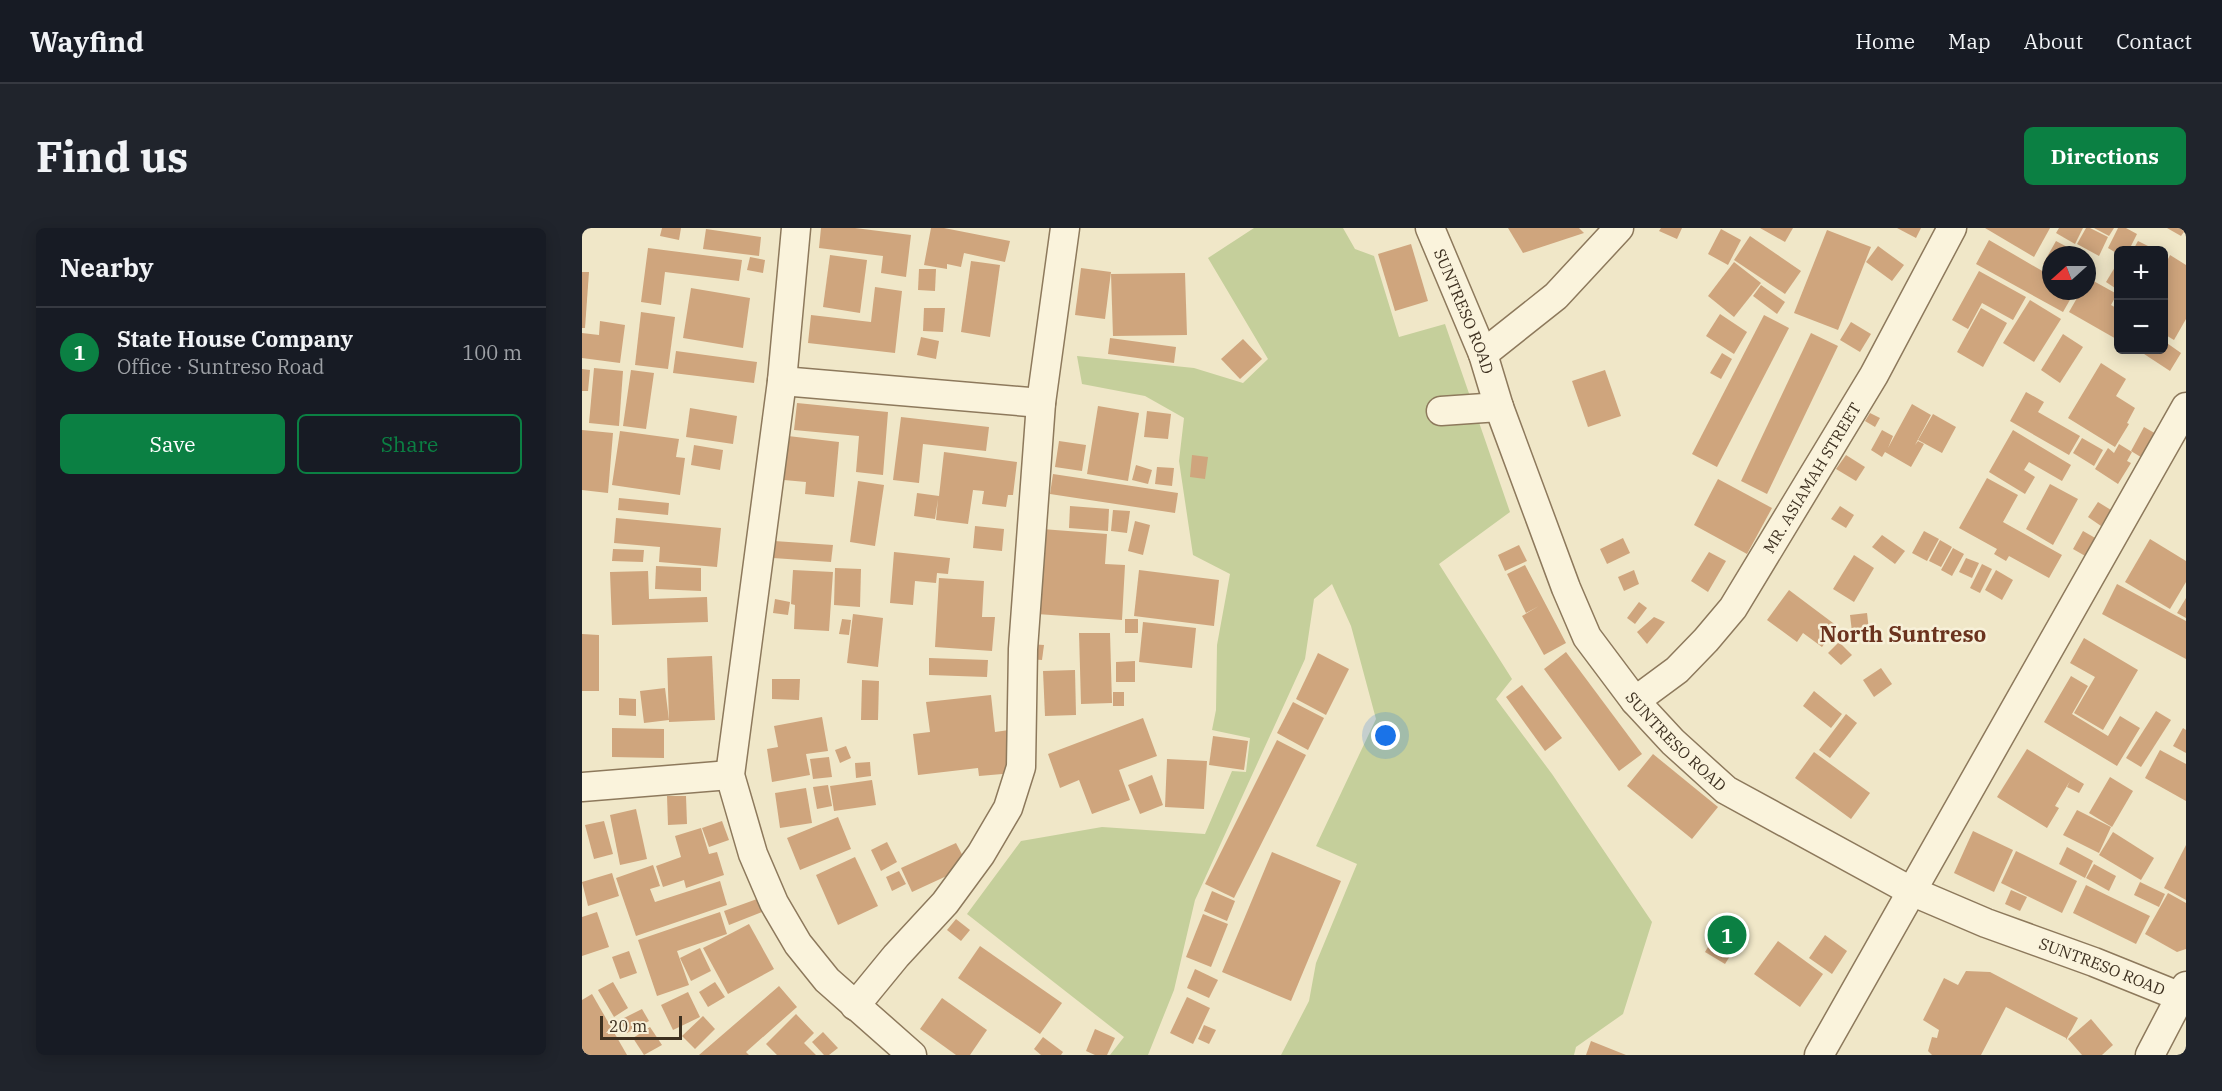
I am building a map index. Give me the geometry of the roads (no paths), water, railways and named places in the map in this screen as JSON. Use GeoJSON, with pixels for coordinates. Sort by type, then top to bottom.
{"type":"FeatureCollection","features":[{"type":"Feature","properties":{"kind":"street"},"geometry":{"type":"LineString","coordinates":[[796,228],[782,381],[730,775],[753,854],[774,903],[798,944],[826,980],[912,1055]]}},
{"type":"Feature","properties":{"kind":"street"},"geometry":{"type":"LineString","coordinates":[[855,1006],[896,956],[945,903],[981,854],[1008,808],[1021,767],[1023,649],[1041,403],[1065,228]]}},
{"type":"Feature","properties":{"kind":"street","name":"SUNTRESO ROAD"},"geometry":{"type":"LineString","coordinates":[[1430,228],[1483,354],[1499,407],[1566,588],[1587,637],[1635,701],[1673,742],[1726,790],[1911,891],[1986,923],[2184,994]]}},
{"type":"Feature","properties":{"kind":"street"},"geometry":{"type":"LineString","coordinates":[[1483,354],[1556,296],[1618,228]]}},
{"type":"Feature","properties":{"kind":"street","name":"MR. ASIAMAH STREET"},"geometry":{"type":"LineString","coordinates":[[1635,701],[1677,670],[1733,608],[1874,375],[1952,228]]}},
{"type":"Feature","properties":{"kind":"street"},"geometry":{"type":"LineString","coordinates":[[782,381],[1041,403]]}},
{"type":"Feature","properties":{"kind":"street"},"geometry":{"type":"LineString","coordinates":[[1441,411],[1499,407]]}},
{"type":"Feature","properties":{"kind":"street"},"geometry":{"type":"LineString","coordinates":[[1820,1055],[2186,407]]}},
{"type":"Feature","properties":{"kind":"street"},"geometry":{"type":"LineString","coordinates":[[582,787],[730,775]]}},
{"type":"Feature","properties":{"kind":"street"},"geometry":{"type":"LineString","coordinates":[[2150,1055],[2184,994]]}},
{"type":"Feature","properties":{"kind":"place","name":"State House Company"},"geometry":{"type":"Point","coordinates":[1727,935]}},
{"type":"Feature","properties":{"kind":"district","name":"North Suntreso"},"geometry":{"type":"Point","coordinates":[1903,634]}}]}
